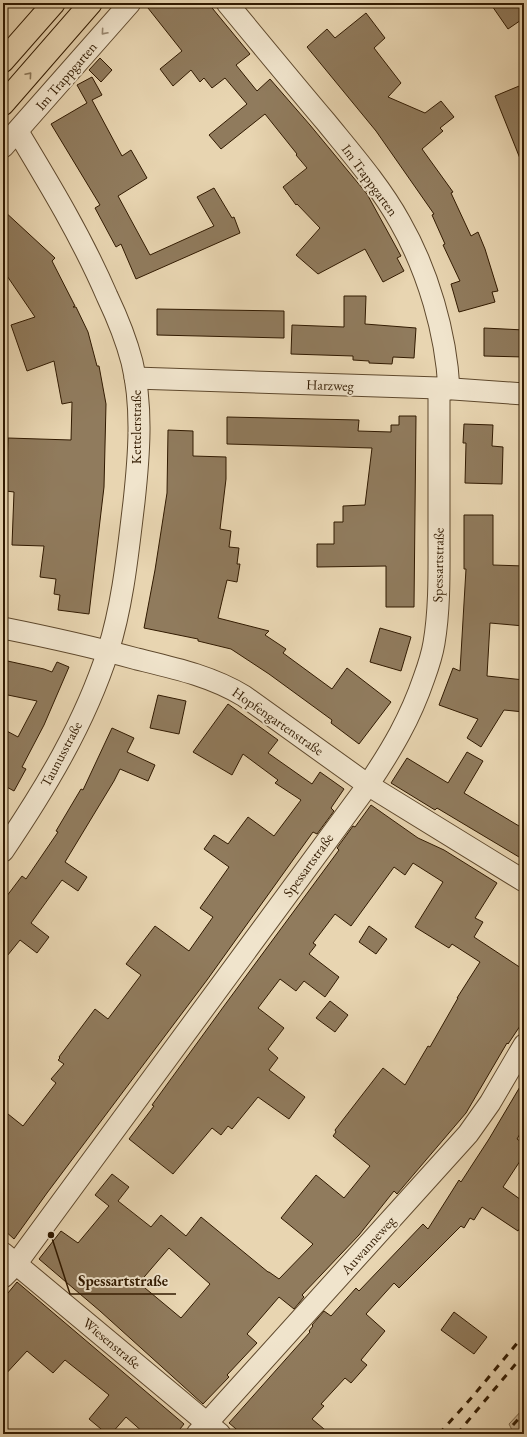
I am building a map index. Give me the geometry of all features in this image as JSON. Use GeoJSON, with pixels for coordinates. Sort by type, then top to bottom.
{"type":"FeatureCollection","features":[{"type":"Feature","properties":{"kind":"main road"},"geometry":{"type":"LineString","coordinates":[[3,61],[54,3]]}},
{"type":"Feature","properties":{"kind":"main road"},"geometry":{"type":"LineString","coordinates":[[3,104],[91,3]]}},
{"type":"Feature","properties":{"kind":"street","name":"Im Trappgarten"},"geometry":{"type":"LineString","coordinates":[[3,148],[130,3]]}},
{"type":"Feature","properties":{"kind":"street","name":"Im Trappgarten"},"geometry":{"type":"LineString","coordinates":[[227,3],[358,162],[380,190],[400,222],[418,259],[437,315],[446,354],[444,389]]}},
{"type":"Feature","properties":{"kind":"street","name":"Kettelerstraße"},"geometry":{"type":"LineString","coordinates":[[18,132],[67,213],[89,254],[116,314],[128,349],[135,378],[139,408],[135,488],[128,552],[108,651]]}},
{"type":"Feature","properties":{"kind":"street","name":"Harzweg"},"geometry":{"type":"LineString","coordinates":[[135,378],[444,389],[524,394]]}},
{"type":"Feature","properties":{"kind":"street","name":"Spessartstraße"},"geometry":{"type":"LineString","coordinates":[[7,1265],[368,785],[404,727],[416,701],[434,644],[439,585],[444,389]]}},
{"type":"Feature","properties":{"kind":"street","name":"Hopfengartenstraße"},"geometry":{"type":"LineString","coordinates":[[3,628],[108,651],[191,672],[229,687],[244,696],[368,785],[524,881]]}},
{"type":"Feature","properties":{"kind":"street","name":"Taunusstraße"},"geometry":{"type":"LineString","coordinates":[[3,852],[23,822],[64,752],[95,687],[108,651]]}},
{"type":"Feature","properties":{"kind":"street","name":"Auwanneweg"},"geometry":{"type":"LineString","coordinates":[[208,1430],[459,1145],[490,1103],[524,1045]]}},
{"type":"Feature","properties":{"kind":"street","name":"Wiesenstraße"},"geometry":{"type":"LineString","coordinates":[[7,1265],[208,1430]]}},
{"type":"Feature","properties":{"kind":"shaded area"},"geometry":{"type":"Polygon","coordinates":[[[524,1408],[524,1434],[513,1434],[509,1424],[524,1408]]]}},
{"type":"Feature","properties":{"kind":"building"},"geometry":{"type":"Polygon","coordinates":[[[144,3],[208,3],[250,54],[236,65],[257,91],[270,79],[367,194],[401,256],[397,258],[404,271],[383,282],[365,249],[318,274],[296,255],[320,228],[297,204],[296,205],[283,187],[307,168],[265,114],[221,149],[209,135],[247,104],[225,78],[212,88],[204,78],[200,82],[191,70],[173,86],[160,69],[182,51],[144,3]]]}},
{"type":"Feature","properties":{"kind":"building"},"geometry":{"type":"Polygon","coordinates":[[[490,3],[524,3],[524,18],[508,29],[490,3]]]}},
{"type":"Feature","properties":{"kind":"building"},"geometry":{"type":"Polygon","coordinates":[[[366,13],[385,38],[374,48],[401,83],[388,97],[425,113],[441,101],[454,117],[440,128],[443,131],[422,149],[453,192],[451,193],[471,236],[478,232],[498,291],[492,292],[495,302],[459,312],[451,284],[460,281],[443,245],[445,244],[432,215],[434,214],[376,131],[307,47],[327,29],[335,38],[366,13]]]}},
{"type":"Feature","properties":{"kind":"building"},"geometry":{"type":"Polygon","coordinates":[[[100,58],[112,70],[101,82],[89,70],[100,58]]]}},
{"type":"Feature","properties":{"kind":"building"},"geometry":{"type":"Polygon","coordinates":[[[92,77],[102,95],[92,100],[122,156],[131,150],[147,178],[118,196],[150,255],[214,226],[197,197],[214,188],[232,218],[234,217],[240,233],[136,279],[121,244],[116,247],[95,208],[100,205],[51,124],[87,103],[77,85],[92,77]]]}},
{"type":"Feature","properties":{"kind":"building"},"geometry":{"type":"Polygon","coordinates":[[[524,84],[524,165],[523,166],[495,96],[524,84]]]}},
{"type":"Feature","properties":{"kind":"building"},"geometry":{"type":"Polygon","coordinates":[[[3,210],[55,258],[52,261],[75,306],[73,307],[76,307],[88,332],[97,366],[99,366],[106,404],[104,487],[89,614],[58,610],[60,595],[54,594],[56,579],[40,577],[44,546],[12,545],[14,492],[6,491],[8,438],[71,440],[72,402],[62,404],[54,361],[27,371],[11,325],[35,317],[3,270],[3,210]]]}},
{"type":"Feature","properties":{"kind":"building"},"geometry":{"type":"Polygon","coordinates":[[[344,296],[366,296],[365,324],[416,328],[414,358],[393,357],[392,364],[369,363],[369,361],[353,360],[353,356],[291,354],[292,325],[344,327],[344,296]]]}},
{"type":"Feature","properties":{"kind":"building"},"geometry":{"type":"Polygon","coordinates":[[[157,309],[284,311],[284,338],[157,335],[157,309]]]}},
{"type":"Feature","properties":{"kind":"building"},"geometry":{"type":"Polygon","coordinates":[[[484,328],[524,330],[524,357],[484,356],[484,328]]]}},
{"type":"Feature","properties":{"kind":"building"},"geometry":{"type":"Polygon","coordinates":[[[399,416],[416,416],[414,607],[386,607],[386,566],[317,567],[317,544],[334,544],[334,522],[343,522],[343,506],[365,505],[372,448],[227,444],[227,417],[359,420],[358,431],[391,432],[391,425],[399,425],[399,416]]]}},
{"type":"Feature","properties":{"kind":"building"},"geometry":{"type":"Polygon","coordinates":[[[464,424],[493,425],[492,446],[503,447],[502,484],[465,483],[466,443],[463,443],[464,424]]]}},
{"type":"Feature","properties":{"kind":"building"},"geometry":{"type":"Polygon","coordinates":[[[168,430],[193,431],[193,456],[226,457],[226,479],[220,529],[231,531],[229,547],[239,548],[237,564],[240,564],[237,582],[227,580],[218,618],[269,631],[265,635],[286,649],[283,653],[332,689],[347,668],[391,702],[359,744],[331,723],[332,720],[269,674],[231,649],[198,641],[198,639],[144,628],[167,493],[168,430]]]}},
{"type":"Feature","properties":{"kind":"building"},"geometry":{"type":"Polygon","coordinates":[[[464,515],[493,515],[493,565],[524,566],[524,626],[490,623],[487,676],[524,680],[524,712],[504,710],[481,747],[467,738],[478,719],[439,705],[453,668],[460,671],[466,569],[464,569],[464,515]]]}},
{"type":"Feature","properties":{"kind":"building"},"geometry":{"type":"Polygon","coordinates":[[[380,628],[411,637],[401,671],[370,662],[380,628]]]}},
{"type":"Feature","properties":{"kind":"building"},"geometry":{"type":"Polygon","coordinates":[[[3,660],[52,672],[57,662],[69,667],[44,725],[22,767],[26,769],[14,791],[3,785],[3,729],[18,737],[37,701],[3,694],[3,660]]]}},
{"type":"Feature","properties":{"kind":"building"},"geometry":{"type":"Polygon","coordinates":[[[158,695],[186,701],[179,734],[150,728],[158,695]]]}},
{"type":"Feature","properties":{"kind":"building"},"geometry":{"type":"Polygon","coordinates":[[[228,704],[278,740],[268,753],[312,784],[320,772],[344,789],[331,808],[334,811],[317,834],[313,832],[207,980],[14,1239],[3,1229],[3,1110],[23,1126],[56,1083],[51,1079],[64,1064],[58,1060],[60,1058],[59,1057],[95,1009],[108,1019],[141,975],[126,964],[155,926],[189,951],[213,917],[200,908],[229,867],[204,849],[214,835],[228,844],[248,817],[274,836],[301,800],[275,783],[278,780],[243,754],[232,775],[193,752],[228,704]]]}},
{"type":"Feature","properties":{"kind":"building"},"geometry":{"type":"Polygon","coordinates":[[[112,728],[134,738],[127,752],[155,765],[148,781],[120,769],[65,862],[87,877],[78,891],[62,880],[31,923],[49,937],[37,953],[20,940],[3,961],[3,901],[22,876],[26,879],[58,832],[56,831],[81,789],[83,790],[112,728]]]}},
{"type":"Feature","properties":{"kind":"building"},"geometry":{"type":"Polygon","coordinates":[[[467,752],[483,761],[464,793],[524,829],[524,860],[437,808],[435,810],[391,783],[407,758],[448,783],[467,752]]]}},
{"type":"Feature","properties":{"kind":"building"},"geometry":{"type":"Polygon","coordinates":[[[371,805],[418,838],[444,850],[497,883],[475,918],[483,922],[474,937],[524,970],[524,1020],[508,1044],[507,1043],[466,1113],[397,1194],[394,1191],[359,1235],[302,1295],[304,1297],[294,1309],[279,1297],[247,1334],[257,1343],[227,1375],[229,1377],[203,1404],[100,1311],[39,1259],[61,1231],[78,1243],[109,1206],[95,1195],[112,1174],[129,1187],[118,1201],[151,1227],[161,1215],[186,1236],[201,1217],[268,1272],[279,1279],[313,1244],[281,1218],[316,1175],[344,1198],[370,1166],[333,1136],[336,1132],[335,1130],[383,1068],[405,1085],[428,1046],[430,1047],[457,998],[480,962],[452,944],[449,948],[415,927],[443,882],[413,863],[405,875],[394,867],[351,926],[335,914],[313,943],[316,945],[309,954],[339,977],[325,997],[304,981],[296,991],[280,979],[258,1008],[284,1028],[268,1049],[278,1058],[269,1070],[305,1097],[289,1119],[258,1097],[232,1129],[228,1126],[221,1135],[212,1128],[173,1174],[129,1139],[154,1106],[152,1105],[339,850],[337,848],[353,826],[355,827],[371,805]],[[169,1248],[139,1283],[181,1318],[210,1284],[169,1248]]]}},
{"type":"Feature","properties":{"kind":"building"},"geometry":{"type":"Polygon","coordinates":[[[369,926],[387,939],[376,954],[359,942],[369,926]]]}},
{"type":"Feature","properties":{"kind":"building"},"geometry":{"type":"Polygon","coordinates":[[[330,1001],[348,1015],[335,1032],[316,1018],[330,1001]]]}},
{"type":"Feature","properties":{"kind":"building"},"geometry":{"type":"Polygon","coordinates":[[[524,1080],[524,1127],[517,1139],[524,1144],[524,1155],[503,1187],[524,1202],[524,1222],[518,1231],[482,1207],[474,1220],[470,1218],[464,1228],[461,1226],[399,1288],[394,1283],[366,1314],[385,1331],[361,1360],[367,1365],[351,1383],[345,1378],[321,1404],[324,1406],[312,1419],[330,1434],[242,1434],[229,1423],[310,1332],[309,1331],[313,1326],[312,1325],[324,1311],[331,1316],[356,1288],[359,1291],[423,1224],[428,1229],[459,1180],[461,1182],[489,1139],[524,1080]]]}},
{"type":"Feature","properties":{"kind":"building"},"geometry":{"type":"Polygon","coordinates":[[[17,1282],[184,1424],[176,1434],[145,1434],[126,1417],[111,1434],[107,1434],[89,1419],[109,1395],[65,1360],[53,1373],[27,1351],[3,1377],[3,1299],[17,1282]]]}},
{"type":"Feature","properties":{"kind":"building"},"geometry":{"type":"Polygon","coordinates":[[[454,1312],[487,1337],[474,1354],[441,1330],[454,1312]]]}},
{"type":"Feature","properties":{"kind":"railway"},"geometry":{"type":"LineString","coordinates":[[439,1434],[524,1335]]}},
{"type":"Feature","properties":{"kind":"railway"},"geometry":{"type":"LineString","coordinates":[[457,1434],[524,1354]]}},
{"type":"Feature","properties":{"kind":"railway"},"geometry":{"type":"LineString","coordinates":[[513,1425],[524,1413]]}},
{"type":"Feature","properties":{"kind":"place","name":"Spessartstraße"},"geometry":{"type":"Point","coordinates":[51,1235]}}]}
